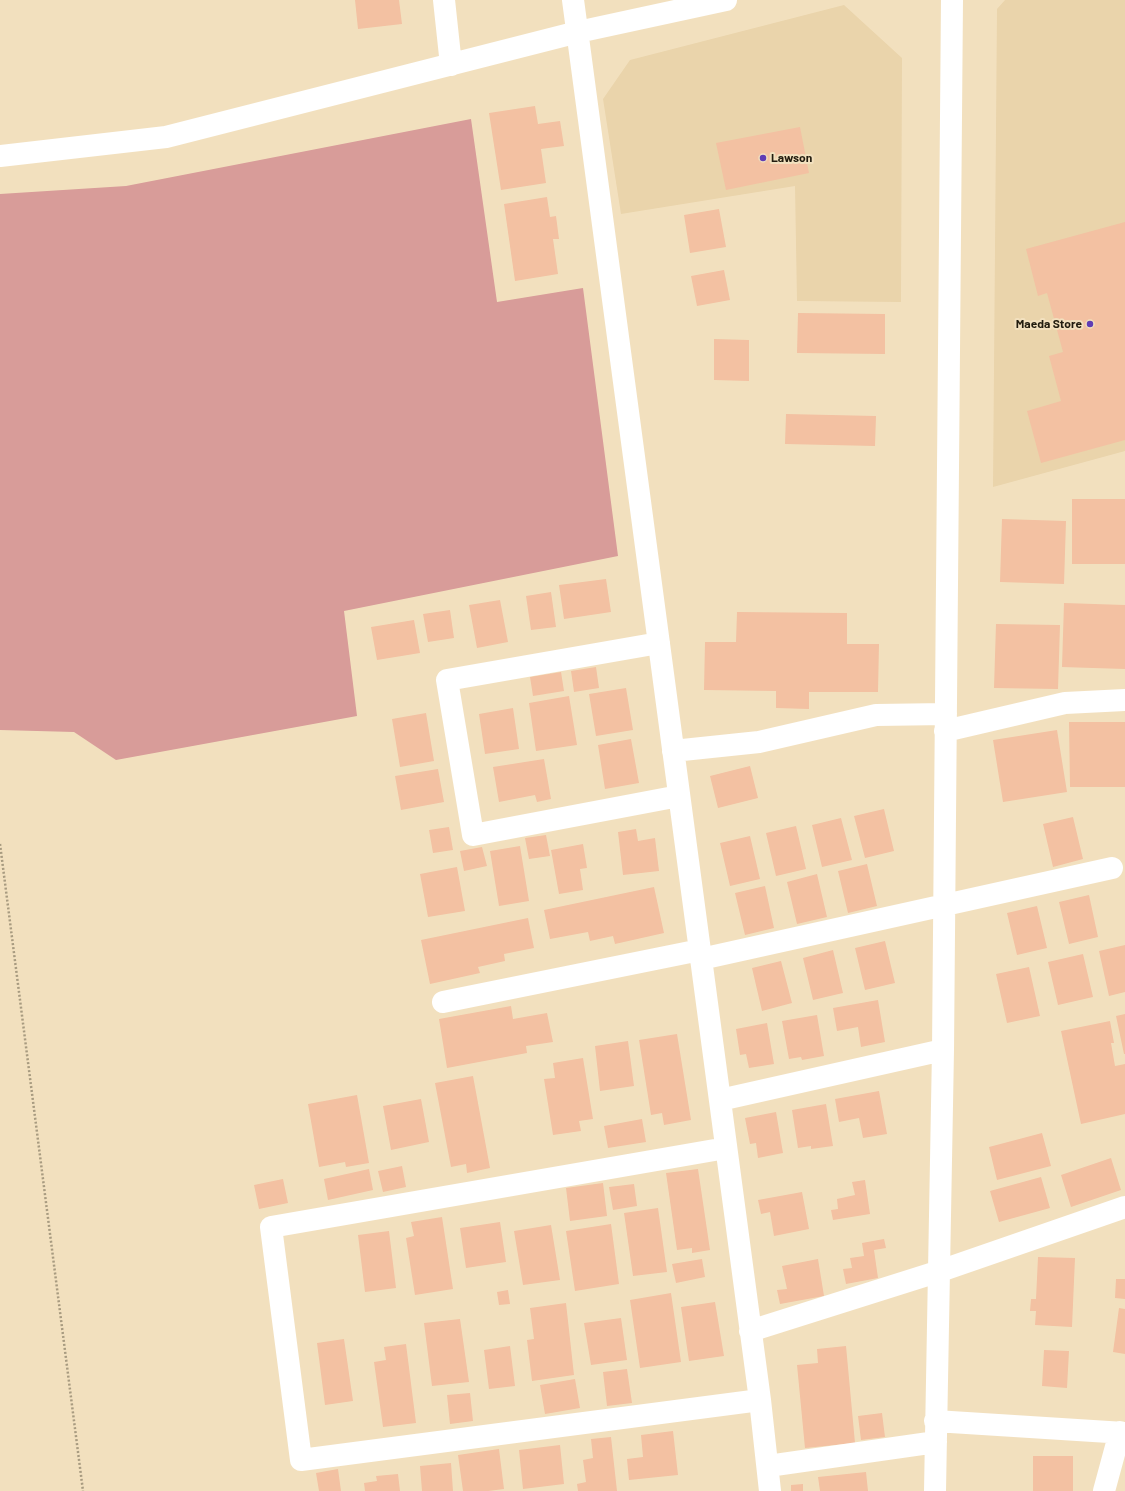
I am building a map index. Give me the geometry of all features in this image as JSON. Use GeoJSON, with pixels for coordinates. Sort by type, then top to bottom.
{"type":"FeatureCollection","features":[{"type":"Feature","properties":{"kind":"street"},"geometry":{"type":"LineString","coordinates":[[444,0],[450,65]]}},
{"type":"Feature","properties":{"kind":"street"},"geometry":{"type":"LineString","coordinates":[[573,0],[760,1400],[770,1491]]}},
{"type":"Feature","properties":{"kind":"street"},"geometry":{"type":"LineString","coordinates":[[0,156],[166,137],[578,32],[726,0]]}},
{"type":"Feature","properties":{"kind":"street"},"geometry":{"type":"LineString","coordinates":[[935,1491],[943,1050],[952,0]]}},
{"type":"Feature","properties":{"kind":"street"},"geometry":{"type":"LineString","coordinates":[[659,644],[446,680],[473,835],[680,796]]}},
{"type":"Feature","properties":{"kind":"street"},"geometry":{"type":"LineString","coordinates":[[673,751],[759,742],[876,715],[946,723],[1065,703],[1125,700]]}},
{"type":"Feature","properties":{"kind":"street"},"geometry":{"type":"LineString","coordinates":[[443,1002],[700,955],[944,906],[1112,868]]}},
{"type":"Feature","properties":{"kind":"street"},"geometry":{"type":"LineString","coordinates":[[720,1100],[943,1050]]}},
{"type":"Feature","properties":{"kind":"street"},"geometry":{"type":"LineString","coordinates":[[726,1148],[271,1227],[301,1460],[760,1400]]}},
{"type":"Feature","properties":{"kind":"street"},"geometry":{"type":"LineString","coordinates":[[750,1331],[940,1271],[1125,1207]]}},
{"type":"Feature","properties":{"kind":"street"},"geometry":{"type":"LineString","coordinates":[[768,1466],[936,1432],[1123,1432],[1104,1491]]}},
{"type":"Feature","properties":{"kind":"path"},"geometry":{"type":"LineString","coordinates":[[0,844],[83,1491]]}},
{"type":"Feature","properties":{"kind":"shaded area"},"geometry":{"type":"Polygon","coordinates":[[[1005,0],[1125,0],[1125,451],[993,487],[997,9],[1005,0]]]}},
{"type":"Feature","properties":{"kind":"shaded area"},"geometry":{"type":"Polygon","coordinates":[[[844,5],[902,58],[901,302],[797,301],[795,186],[621,214],[603,99],[630,60],[844,5]]]}},
{"type":"Feature","properties":{"kind":"shaded area"},"geometry":{"type":"Polygon","coordinates":[[[471,119],[497,302],[583,288],[618,556],[344,611],[357,716],[116,760],[74,732],[0,730],[0,194],[126,186],[471,119]]]}},
{"type":"Feature","properties":{"kind":"building"},"geometry":{"type":"Polygon","coordinates":[[[355,0],[399,0],[402,24],[358,29],[355,0]]]}},
{"type":"Feature","properties":{"kind":"building"},"geometry":{"type":"Polygon","coordinates":[[[535,106],[538,124],[560,121],[564,146],[541,149],[546,183],[501,190],[489,113],[535,106]]]}},
{"type":"Feature","properties":{"kind":"building","name":"Lawson"},"geometry":{"type":"Polygon","coordinates":[[[800,127],[809,173],[726,190],[716,143],[800,127]]]}},
{"type":"Feature","properties":{"kind":"building"},"geometry":{"type":"Polygon","coordinates":[[[547,197],[550,217],[556,216],[559,239],[553,239],[558,274],[515,281],[504,204],[547,197]]]}},
{"type":"Feature","properties":{"kind":"building"},"geometry":{"type":"Polygon","coordinates":[[[719,209],[726,247],[690,253],[684,215],[719,209]]]}},
{"type":"Feature","properties":{"kind":"building","name":"Maeda Store"},"geometry":{"type":"Polygon","coordinates":[[[1125,222],[1125,440],[1041,463],[1027,411],[1061,401],[1049,356],[1063,352],[1047,293],[1038,296],[1026,249],[1125,222]]]}},
{"type":"Feature","properties":{"kind":"building"},"geometry":{"type":"Polygon","coordinates":[[[724,270],[730,300],[697,306],[691,276],[724,270]]]}},
{"type":"Feature","properties":{"kind":"building"},"geometry":{"type":"Polygon","coordinates":[[[798,313],[885,314],[885,354],[797,353],[798,313]]]}},
{"type":"Feature","properties":{"kind":"building"},"geometry":{"type":"Polygon","coordinates":[[[714,339],[749,340],[749,381],[714,380],[714,339]]]}},
{"type":"Feature","properties":{"kind":"building"},"geometry":{"type":"Polygon","coordinates":[[[786,414],[876,416],[875,446],[785,444],[786,414]]]}},
{"type":"Feature","properties":{"kind":"building"},"geometry":{"type":"Polygon","coordinates":[[[1072,499],[1125,499],[1125,564],[1072,564],[1072,499]]]}},
{"type":"Feature","properties":{"kind":"building"},"geometry":{"type":"Polygon","coordinates":[[[1002,519],[1066,521],[1064,584],[1000,582],[1002,519]]]}},
{"type":"Feature","properties":{"kind":"building"},"geometry":{"type":"Polygon","coordinates":[[[606,579],[611,612],[564,619],[559,585],[606,579]]]}},
{"type":"Feature","properties":{"kind":"building"},"geometry":{"type":"Polygon","coordinates":[[[551,592],[556,627],[531,630],[526,596],[551,592]]]}},
{"type":"Feature","properties":{"kind":"building"},"geometry":{"type":"Polygon","coordinates":[[[500,600],[508,642],[477,648],[469,605],[500,600]]]}},
{"type":"Feature","properties":{"kind":"building"},"geometry":{"type":"Polygon","coordinates":[[[1064,603],[1125,605],[1125,669],[1062,667],[1064,603]]]}},
{"type":"Feature","properties":{"kind":"building"},"geometry":{"type":"Polygon","coordinates":[[[450,610],[454,638],[428,642],[423,614],[450,610]]]}},
{"type":"Feature","properties":{"kind":"building"},"geometry":{"type":"Polygon","coordinates":[[[737,612],[847,613],[847,644],[879,644],[878,692],[809,692],[809,709],[776,708],[776,691],[704,690],[705,642],[736,642],[737,612]]]}},
{"type":"Feature","properties":{"kind":"building"},"geometry":{"type":"Polygon","coordinates":[[[414,620],[420,653],[377,660],[371,627],[414,620]]]}},
{"type":"Feature","properties":{"kind":"building"},"geometry":{"type":"Polygon","coordinates":[[[996,624],[1060,625],[1058,689],[994,688],[996,624]]]}},
{"type":"Feature","properties":{"kind":"building"},"geometry":{"type":"Polygon","coordinates":[[[596,667],[599,688],[574,692],[571,671],[596,667]]]}},
{"type":"Feature","properties":{"kind":"building"},"geometry":{"type":"Polygon","coordinates":[[[561,672],[564,691],[533,696],[530,677],[561,672]]]}},
{"type":"Feature","properties":{"kind":"building"},"geometry":{"type":"Polygon","coordinates":[[[626,688],[633,730],[596,736],[589,694],[626,688]]]}},
{"type":"Feature","properties":{"kind":"building"},"geometry":{"type":"Polygon","coordinates":[[[569,696],[577,745],[536,751],[529,703],[569,696]]]}},
{"type":"Feature","properties":{"kind":"building"},"geometry":{"type":"Polygon","coordinates":[[[513,708],[519,749],[485,754],[479,714],[513,708]]]}},
{"type":"Feature","properties":{"kind":"building"},"geometry":{"type":"Polygon","coordinates":[[[426,713],[434,761],[400,767],[392,719],[426,713]]]}},
{"type":"Feature","properties":{"kind":"building"},"geometry":{"type":"Polygon","coordinates":[[[1069,722],[1125,722],[1125,787],[1070,787],[1069,722]]]}},
{"type":"Feature","properties":{"kind":"building"},"geometry":{"type":"Polygon","coordinates":[[[1057,730],[1067,792],[1003,802],[993,740],[1057,730]]]}},
{"type":"Feature","properties":{"kind":"building"},"geometry":{"type":"Polygon","coordinates":[[[631,739],[639,783],[605,789],[598,745],[631,739]]]}},
{"type":"Feature","properties":{"kind":"building"},"geometry":{"type":"Polygon","coordinates":[[[544,759],[551,799],[537,802],[535,795],[499,802],[493,767],[544,759]]]}},
{"type":"Feature","properties":{"kind":"building"},"geometry":{"type":"Polygon","coordinates":[[[750,766],[758,798],[718,808],[710,776],[750,766]]]}},
{"type":"Feature","properties":{"kind":"building"},"geometry":{"type":"Polygon","coordinates":[[[438,769],[444,802],[401,810],[395,776],[438,769]]]}},
{"type":"Feature","properties":{"kind":"building"},"geometry":{"type":"Polygon","coordinates":[[[884,809],[894,851],[865,858],[854,816],[884,809]]]}},
{"type":"Feature","properties":{"kind":"building"},"geometry":{"type":"Polygon","coordinates":[[[1073,817],[1083,859],[1053,867],[1043,824],[1073,817]]]}},
{"type":"Feature","properties":{"kind":"building"},"geometry":{"type":"Polygon","coordinates":[[[841,818],[852,860],[822,867],[812,825],[841,818]]]}},
{"type":"Feature","properties":{"kind":"building"},"geometry":{"type":"Polygon","coordinates":[[[796,826],[806,869],[776,876],[766,833],[796,826]]]}},
{"type":"Feature","properties":{"kind":"building"},"geometry":{"type":"Polygon","coordinates":[[[449,827],[453,850],[433,853],[429,830],[449,827]]]}},
{"type":"Feature","properties":{"kind":"building"},"geometry":{"type":"Polygon","coordinates":[[[636,829],[638,841],[655,838],[659,871],[623,875],[618,832],[636,829]]]}},
{"type":"Feature","properties":{"kind":"building"},"geometry":{"type":"Polygon","coordinates":[[[546,835],[550,856],[529,859],[525,838],[546,835]]]}},
{"type":"Feature","properties":{"kind":"building"},"geometry":{"type":"Polygon","coordinates":[[[750,836],[760,879],[730,886],[720,843],[750,836]]]}},
{"type":"Feature","properties":{"kind":"building"},"geometry":{"type":"Polygon","coordinates":[[[583,844],[587,868],[580,869],[583,890],[559,894],[551,850],[583,844]]]}},
{"type":"Feature","properties":{"kind":"building"},"geometry":{"type":"Polygon","coordinates":[[[520,846],[529,901],[499,906],[490,851],[520,846]]]}},
{"type":"Feature","properties":{"kind":"building"},"geometry":{"type":"Polygon","coordinates":[[[482,847],[487,866],[464,871],[460,851],[482,847]]]}},
{"type":"Feature","properties":{"kind":"building"},"geometry":{"type":"Polygon","coordinates":[[[867,864],[877,906],[848,913],[838,871],[867,864]]]}},
{"type":"Feature","properties":{"kind":"building"},"geometry":{"type":"Polygon","coordinates":[[[457,867],[465,911],[428,917],[420,874],[457,867]]]}},
{"type":"Feature","properties":{"kind":"building"},"geometry":{"type":"Polygon","coordinates":[[[817,874],[827,917],[797,924],[787,882],[817,874]]]}},
{"type":"Feature","properties":{"kind":"building"},"geometry":{"type":"Polygon","coordinates":[[[765,886],[774,928],[745,935],[735,893],[765,886]]]}},
{"type":"Feature","properties":{"kind":"building"},"geometry":{"type":"Polygon","coordinates":[[[654,887],[664,933],[615,944],[613,936],[590,941],[588,932],[550,939],[544,910],[654,887]]]}},
{"type":"Feature","properties":{"kind":"building"},"geometry":{"type":"Polygon","coordinates":[[[1089,895],[1098,937],[1069,944],[1059,902],[1089,895]]]}},
{"type":"Feature","properties":{"kind":"building"},"geometry":{"type":"Polygon","coordinates":[[[1037,906],[1047,948],[1017,955],[1007,913],[1037,906]]]}},
{"type":"Feature","properties":{"kind":"building"},"geometry":{"type":"Polygon","coordinates":[[[528,918],[534,948],[504,954],[505,961],[478,967],[480,973],[430,984],[421,940],[528,918]]]}},
{"type":"Feature","properties":{"kind":"building"},"geometry":{"type":"Polygon","coordinates":[[[885,941],[895,983],[865,990],[855,948],[885,941]]]}},
{"type":"Feature","properties":{"kind":"building"},"geometry":{"type":"Polygon","coordinates":[[[1125,945],[1125,992],[1109,996],[1099,951],[1125,945]]]}},
{"type":"Feature","properties":{"kind":"building"},"geometry":{"type":"Polygon","coordinates":[[[833,950],[843,993],[813,1000],[803,958],[833,950]]]}},
{"type":"Feature","properties":{"kind":"building"},"geometry":{"type":"Polygon","coordinates":[[[1083,954],[1093,997],[1058,1005],[1048,962],[1083,954]]]}},
{"type":"Feature","properties":{"kind":"building"},"geometry":{"type":"Polygon","coordinates":[[[781,961],[792,1003],[762,1011],[752,968],[781,961]]]}},
{"type":"Feature","properties":{"kind":"building"},"geometry":{"type":"Polygon","coordinates":[[[1029,967],[1040,1016],[1007,1023],[996,974],[1029,967]]]}},
{"type":"Feature","properties":{"kind":"building"},"geometry":{"type":"Polygon","coordinates":[[[878,1000],[885,1042],[861,1047],[858,1027],[837,1031],[833,1008],[878,1000]]]}},
{"type":"Feature","properties":{"kind":"building"},"geometry":{"type":"Polygon","coordinates":[[[511,1006],[513,1019],[547,1013],[553,1042],[526,1046],[527,1053],[447,1068],[439,1019],[511,1006]]]}},
{"type":"Feature","properties":{"kind":"building"},"geometry":{"type":"Polygon","coordinates":[[[1125,1014],[1125,1054],[1124,1054],[1116,1016],[1125,1014]]]}},
{"type":"Feature","properties":{"kind":"building"},"geometry":{"type":"Polygon","coordinates":[[[817,1015],[824,1056],[802,1060],[801,1057],[789,1059],[782,1021],[817,1015]]]}},
{"type":"Feature","properties":{"kind":"building"},"geometry":{"type":"Polygon","coordinates":[[[1110,1021],[1114,1043],[1111,1043],[1115,1066],[1125,1064],[1125,1114],[1081,1124],[1061,1031],[1110,1021]]]}},
{"type":"Feature","properties":{"kind":"building"},"geometry":{"type":"Polygon","coordinates":[[[767,1023],[774,1064],[749,1068],[746,1054],[740,1055],[736,1029],[767,1023]]]}},
{"type":"Feature","properties":{"kind":"building"},"geometry":{"type":"Polygon","coordinates":[[[677,1034],[691,1120],[664,1125],[662,1113],[651,1115],[639,1040],[677,1034]]]}},
{"type":"Feature","properties":{"kind":"building"},"geometry":{"type":"Polygon","coordinates":[[[628,1041],[634,1086],[600,1091],[595,1046],[628,1041]]]}},
{"type":"Feature","properties":{"kind":"building"},"geometry":{"type":"Polygon","coordinates":[[[583,1058],[593,1119],[579,1121],[581,1131],[553,1135],[544,1079],[555,1078],[553,1063],[583,1058]]]}},
{"type":"Feature","properties":{"kind":"building"},"geometry":{"type":"Polygon","coordinates":[[[473,1076],[490,1168],[467,1173],[466,1164],[451,1167],[435,1083],[473,1076]]]}},
{"type":"Feature","properties":{"kind":"building"},"geometry":{"type":"Polygon","coordinates":[[[879,1091],[887,1134],[863,1138],[859,1118],[839,1122],[835,1099],[879,1091]]]}},
{"type":"Feature","properties":{"kind":"building"},"geometry":{"type":"Polygon","coordinates":[[[357,1095],[369,1163],[346,1167],[345,1162],[319,1167],[308,1104],[357,1095]]]}},
{"type":"Feature","properties":{"kind":"building"},"geometry":{"type":"Polygon","coordinates":[[[421,1099],[429,1142],[391,1150],[383,1106],[421,1099]]]}},
{"type":"Feature","properties":{"kind":"building"},"geometry":{"type":"Polygon","coordinates":[[[826,1104],[833,1146],[811,1149],[811,1146],[798,1148],[792,1110],[826,1104]]]}},
{"type":"Feature","properties":{"kind":"building"},"geometry":{"type":"Polygon","coordinates":[[[776,1112],[783,1153],[758,1158],[756,1143],[750,1144],[745,1118],[776,1112]]]}},
{"type":"Feature","properties":{"kind":"building"},"geometry":{"type":"Polygon","coordinates":[[[642,1119],[646,1142],[608,1148],[604,1126],[642,1119]]]}},
{"type":"Feature","properties":{"kind":"building"},"geometry":{"type":"Polygon","coordinates":[[[1042,1133],[1051,1166],[997,1180],[989,1147],[1042,1133]]]}},
{"type":"Feature","properties":{"kind":"building"},"geometry":{"type":"Polygon","coordinates":[[[1111,1158],[1121,1190],[1071,1207],[1061,1175],[1111,1158]]]}},
{"type":"Feature","properties":{"kind":"building"},"geometry":{"type":"Polygon","coordinates":[[[402,1166],[406,1187],[383,1192],[378,1171],[402,1166]]]}},
{"type":"Feature","properties":{"kind":"building"},"geometry":{"type":"Polygon","coordinates":[[[369,1169],[373,1190],[328,1200],[324,1179],[369,1169]]]}},
{"type":"Feature","properties":{"kind":"building"},"geometry":{"type":"Polygon","coordinates":[[[698,1169],[710,1250],[692,1253],[692,1248],[677,1250],[666,1173],[698,1169]]]}},
{"type":"Feature","properties":{"kind":"building"},"geometry":{"type":"Polygon","coordinates":[[[1041,1177],[1050,1208],[999,1222],[990,1191],[1041,1177]]]}},
{"type":"Feature","properties":{"kind":"building"},"geometry":{"type":"Polygon","coordinates":[[[283,1179],[288,1203],[259,1209],[254,1185],[283,1179]]]}},
{"type":"Feature","properties":{"kind":"building"},"geometry":{"type":"Polygon","coordinates":[[[865,1180],[870,1214],[833,1220],[831,1210],[838,1209],[837,1199],[855,1195],[852,1182],[865,1180]]]}},
{"type":"Feature","properties":{"kind":"building"},"geometry":{"type":"Polygon","coordinates":[[[603,1183],[607,1216],[570,1221],[566,1188],[603,1183]]]}},
{"type":"Feature","properties":{"kind":"building"},"geometry":{"type":"Polygon","coordinates":[[[634,1184],[637,1206],[613,1210],[609,1187],[634,1184]]]}},
{"type":"Feature","properties":{"kind":"building"},"geometry":{"type":"Polygon","coordinates":[[[802,1192],[809,1229],[774,1236],[770,1212],[761,1214],[758,1200],[802,1192]]]}},
{"type":"Feature","properties":{"kind":"building"},"geometry":{"type":"Polygon","coordinates":[[[658,1208],[667,1272],[633,1276],[624,1213],[658,1208]]]}},
{"type":"Feature","properties":{"kind":"building"},"geometry":{"type":"Polygon","coordinates":[[[442,1217],[453,1289],[415,1295],[406,1238],[414,1236],[411,1222],[442,1217]]]}},
{"type":"Feature","properties":{"kind":"building"},"geometry":{"type":"Polygon","coordinates":[[[500,1222],[506,1262],[466,1268],[460,1228],[500,1222]]]}},
{"type":"Feature","properties":{"kind":"building"},"geometry":{"type":"Polygon","coordinates":[[[611,1224],[619,1284],[575,1291],[566,1231],[611,1224]]]}},
{"type":"Feature","properties":{"kind":"building"},"geometry":{"type":"Polygon","coordinates":[[[551,1225],[560,1280],[523,1285],[514,1231],[551,1225]]]}},
{"type":"Feature","properties":{"kind":"building"},"geometry":{"type":"Polygon","coordinates":[[[389,1231],[396,1288],[365,1292],[358,1235],[389,1231]]]}},
{"type":"Feature","properties":{"kind":"building"},"geometry":{"type":"Polygon","coordinates":[[[884,1239],[886,1248],[874,1250],[878,1278],[846,1284],[843,1269],[852,1268],[850,1258],[864,1256],[862,1243],[884,1239]]]}},
{"type":"Feature","properties":{"kind":"building"},"geometry":{"type":"Polygon","coordinates":[[[1038,1257],[1075,1258],[1072,1327],[1035,1325],[1036,1311],[1030,1311],[1031,1299],[1036,1299],[1038,1257]]]}},
{"type":"Feature","properties":{"kind":"building"},"geometry":{"type":"Polygon","coordinates":[[[702,1259],[705,1277],[676,1283],[672,1264],[702,1259]]]}},
{"type":"Feature","properties":{"kind":"building"},"geometry":{"type":"Polygon","coordinates":[[[818,1259],[824,1296],[780,1304],[777,1290],[787,1289],[782,1266],[818,1259]]]}},
{"type":"Feature","properties":{"kind":"building"},"geometry":{"type":"Polygon","coordinates":[[[1116,1279],[1125,1279],[1125,1299],[1115,1298],[1116,1279]]]}},
{"type":"Feature","properties":{"kind":"building"},"geometry":{"type":"Polygon","coordinates":[[[508,1290],[510,1304],[499,1305],[497,1292],[508,1290]]]}},
{"type":"Feature","properties":{"kind":"building"},"geometry":{"type":"Polygon","coordinates":[[[671,1293],[681,1362],[640,1368],[630,1300],[671,1293]]]}},
{"type":"Feature","properties":{"kind":"building"},"geometry":{"type":"Polygon","coordinates":[[[715,1302],[724,1356],[689,1361],[681,1307],[715,1302]]]}},
{"type":"Feature","properties":{"kind":"building"},"geometry":{"type":"Polygon","coordinates":[[[566,1303],[574,1375],[532,1381],[527,1340],[534,1339],[530,1308],[566,1303]]]}},
{"type":"Feature","properties":{"kind":"building"},"geometry":{"type":"Polygon","coordinates":[[[1119,1308],[1125,1309],[1125,1354],[1113,1352],[1119,1308]]]}},
{"type":"Feature","properties":{"kind":"building"},"geometry":{"type":"Polygon","coordinates":[[[621,1318],[627,1360],[591,1365],[584,1323],[621,1318]]]}},
{"type":"Feature","properties":{"kind":"building"},"geometry":{"type":"Polygon","coordinates":[[[460,1319],[469,1382],[432,1386],[424,1323],[460,1319]]]}},
{"type":"Feature","properties":{"kind":"building"},"geometry":{"type":"Polygon","coordinates":[[[344,1339],[353,1401],[325,1405],[317,1343],[344,1339]]]}},
{"type":"Feature","properties":{"kind":"building"},"geometry":{"type":"Polygon","coordinates":[[[406,1344],[416,1423],[383,1427],[374,1362],[386,1360],[384,1347],[406,1344]]]}},
{"type":"Feature","properties":{"kind":"building"},"geometry":{"type":"Polygon","coordinates":[[[510,1346],[515,1386],[489,1389],[484,1350],[510,1346]]]}},
{"type":"Feature","properties":{"kind":"building"},"geometry":{"type":"Polygon","coordinates":[[[846,1346],[855,1443],[805,1448],[797,1365],[818,1363],[817,1349],[846,1346]]]}},
{"type":"Feature","properties":{"kind":"building"},"geometry":{"type":"Polygon","coordinates":[[[1044,1350],[1069,1351],[1067,1388],[1042,1386],[1044,1350]]]}},
{"type":"Feature","properties":{"kind":"building"},"geometry":{"type":"Polygon","coordinates":[[[627,1369],[632,1403],[607,1406],[603,1372],[627,1369]]]}},
{"type":"Feature","properties":{"kind":"building"},"geometry":{"type":"Polygon","coordinates":[[[575,1379],[580,1408],[545,1414],[540,1385],[575,1379]]]}},
{"type":"Feature","properties":{"kind":"building"},"geometry":{"type":"Polygon","coordinates":[[[470,1393],[473,1421],[450,1424],[447,1395],[470,1393]]]}},
{"type":"Feature","properties":{"kind":"building"},"geometry":{"type":"Polygon","coordinates":[[[882,1413],[885,1437],[861,1440],[858,1416],[882,1413]]]}},
{"type":"Feature","properties":{"kind":"building"},"geometry":{"type":"Polygon","coordinates":[[[673,1431],[678,1475],[629,1480],[627,1459],[643,1457],[641,1435],[673,1431]]]}},
{"type":"Feature","properties":{"kind":"building"},"geometry":{"type":"Polygon","coordinates":[[[611,1437],[617,1491],[578,1491],[577,1484],[586,1482],[583,1460],[593,1458],[591,1439],[611,1437]]]}},
{"type":"Feature","properties":{"kind":"building"},"geometry":{"type":"Polygon","coordinates":[[[560,1445],[564,1484],[523,1489],[519,1450],[560,1445]]]}},
{"type":"Feature","properties":{"kind":"building"},"geometry":{"type":"Polygon","coordinates":[[[499,1449],[504,1489],[488,1491],[463,1491],[458,1455],[499,1449]]]}},
{"type":"Feature","properties":{"kind":"building"},"geometry":{"type":"Polygon","coordinates":[[[1033,1456],[1073,1456],[1073,1491],[1033,1491],[1033,1456]]]}},
{"type":"Feature","properties":{"kind":"building"},"geometry":{"type":"Polygon","coordinates":[[[451,1463],[453,1491],[422,1491],[420,1466],[451,1463]]]}},
{"type":"Feature","properties":{"kind":"building"},"geometry":{"type":"Polygon","coordinates":[[[338,1469],[341,1491],[319,1491],[316,1473],[338,1469]]]}},
{"type":"Feature","properties":{"kind":"building"},"geometry":{"type":"Polygon","coordinates":[[[866,1472],[868,1491],[820,1491],[818,1477],[866,1472]]]}},
{"type":"Feature","properties":{"kind":"building"},"geometry":{"type":"Polygon","coordinates":[[[398,1474],[400,1491],[365,1491],[364,1483],[377,1481],[376,1476],[398,1474]]]}},
{"type":"Feature","properties":{"kind":"building"},"geometry":{"type":"Polygon","coordinates":[[[803,1484],[803,1491],[791,1491],[791,1485],[803,1484]]]}},
{"type":"Feature","properties":{"kind":"place","name":"Lawson"},"geometry":{"type":"Point","coordinates":[763,158]}},
{"type":"Feature","properties":{"kind":"place","name":"Maeda Store"},"geometry":{"type":"Point","coordinates":[1090,324]}}]}
